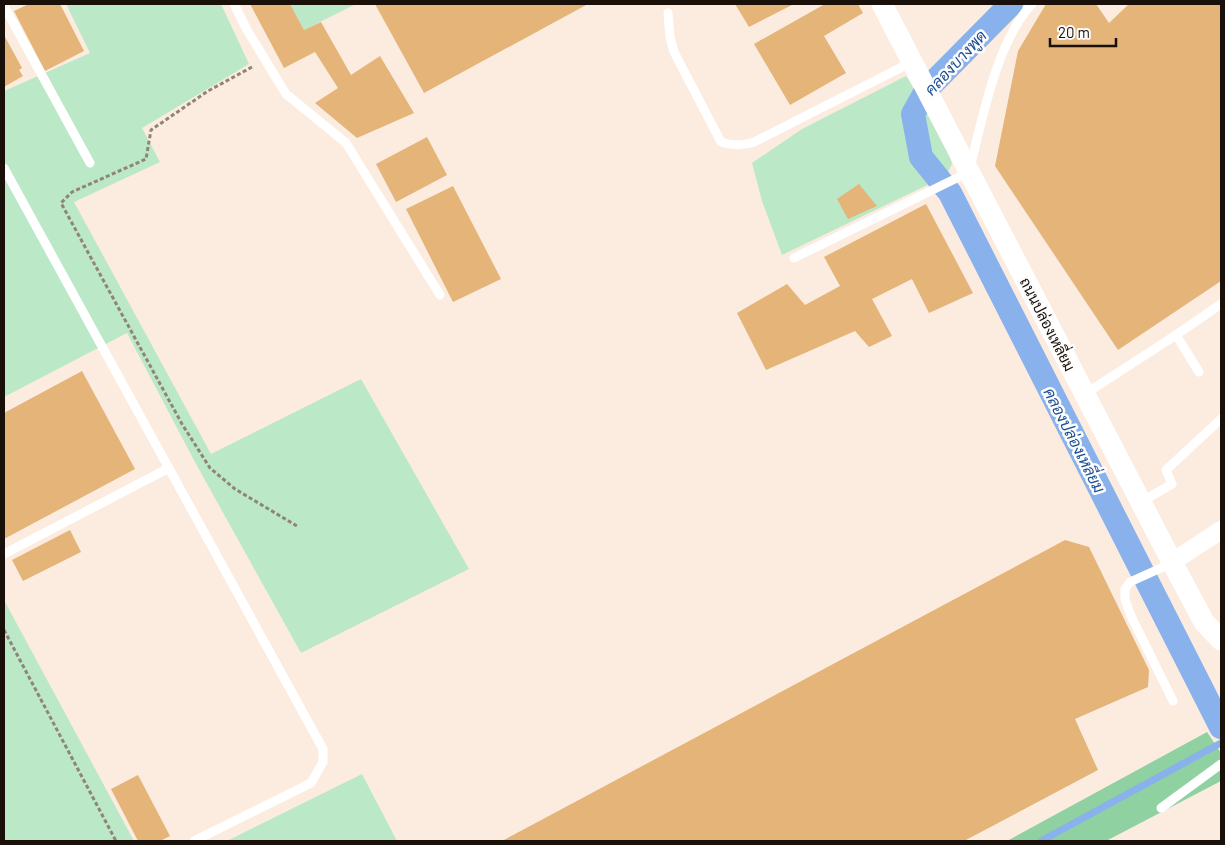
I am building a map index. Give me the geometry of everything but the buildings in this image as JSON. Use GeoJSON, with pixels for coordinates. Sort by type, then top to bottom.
{"type":"FeatureCollection","features":[{"type":"Feature","properties":{"kind":"street","name":"ถนนปล่องเหลี่ยม"},"geometry":{"type":"LineString","coordinates":[[882,4],[934,102],[960,176],[1085,394],[1204,622],[1221,640]]}},
{"type":"Feature","properties":{"kind":"street"},"geometry":{"type":"LineString","coordinates":[[1172,562],[1221,530]]}},
{"type":"Feature","properties":{"kind":"lane"},"geometry":{"type":"LineString","coordinates":[[234,4],[246,30],[286,94],[346,143],[440,295]]}},
{"type":"Feature","properties":{"kind":"lane"},"geometry":{"type":"LineString","coordinates":[[794,258],[960,176],[1004,49],[1026,10],[1032,4]]}},
{"type":"Feature","properties":{"kind":"lane"},"geometry":{"type":"LineString","coordinates":[[4,6],[90,163]]}},
{"type":"Feature","properties":{"kind":"lane"},"geometry":{"type":"LineString","coordinates":[[668,14],[670,37],[674,52],[721,142],[731,145],[754,142],[915,68]]}},
{"type":"Feature","properties":{"kind":"lane"},"geometry":{"type":"LineString","coordinates":[[4,168],[323,749],[323,762],[311,783],[194,841]]}},
{"type":"Feature","properties":{"kind":"lane"},"geometry":{"type":"LineString","coordinates":[[1085,394],[1221,304]]}},
{"type":"Feature","properties":{"kind":"lane"},"geometry":{"type":"LineString","coordinates":[[1176,335],[1199,372]]}},
{"type":"Feature","properties":{"kind":"lane"},"geometry":{"type":"LineString","coordinates":[[1140,502],[1172,484],[1166,470],[1221,420]]}},
{"type":"Feature","properties":{"kind":"lane"},"geometry":{"type":"LineString","coordinates":[[4,554],[169,468]]}},
{"type":"Feature","properties":{"kind":"lane"},"geometry":{"type":"LineString","coordinates":[[1172,562],[1130,582],[1125,589],[1125,600],[1173,701]]}},
{"type":"Feature","properties":{"kind":"lane"},"geometry":{"type":"LineString","coordinates":[[1160,808],[1221,764]]}},
{"type":"Feature","properties":{"kind":"path"},"geometry":{"type":"LineString","coordinates":[[265,60],[208,91],[150,130],[146,158],[72,192],[61,203],[182,424],[210,468],[235,489],[297,526]]}},
{"type":"Feature","properties":{"kind":"path"},"geometry":{"type":"LineString","coordinates":[[4,630],[116,841]]}},
{"type":"Feature","properties":{"kind":"green space"},"geometry":{"type":"Polygon","coordinates":[[[66,4],[221,4],[249,64],[142,128],[160,162],[74,202],[211,454],[361,379],[469,569],[301,653],[196,464],[127,333],[4,397],[4,91],[90,53],[66,4]]]}},
{"type":"Feature","properties":{"kind":"green space"},"geometry":{"type":"Polygon","coordinates":[[[290,4],[356,4],[304,30],[290,4]]]}},
{"type":"Feature","properties":{"kind":"green space"},"geometry":{"type":"Polygon","coordinates":[[[906,76],[945,139],[952,164],[946,176],[782,255],[762,201],[752,163],[802,129],[906,76]]]}},
{"type":"Feature","properties":{"kind":"green space"},"geometry":{"type":"Polygon","coordinates":[[[4,600],[134,841],[4,841],[4,600]]]}},
{"type":"Feature","properties":{"kind":"green space"},"geometry":{"type":"Polygon","coordinates":[[[1207,732],[1221,753],[1221,781],[1106,841],[1007,841],[1207,732]]]}},
{"type":"Feature","properties":{"kind":"green space"},"geometry":{"type":"Polygon","coordinates":[[[362,774],[397,841],[227,841],[362,774]]]}},
{"type":"Feature","properties":{"kind":"waterway","name":"คลองปล่องเหลี่ยม"},"geometry":{"type":"LineString","coordinates":[[1011,4],[927,89],[913,114],[921,157],[950,193],[1221,727]]}},
{"type":"Feature","properties":{"kind":"waterway"},"geometry":{"type":"LineString","coordinates":[[1041,841],[1221,743]]}},
{"type":"Feature","properties":{"kind":"water label","name":"คลองบางพูด"},"geometry":{"type":"Point","coordinates":[955,62]}}]}
